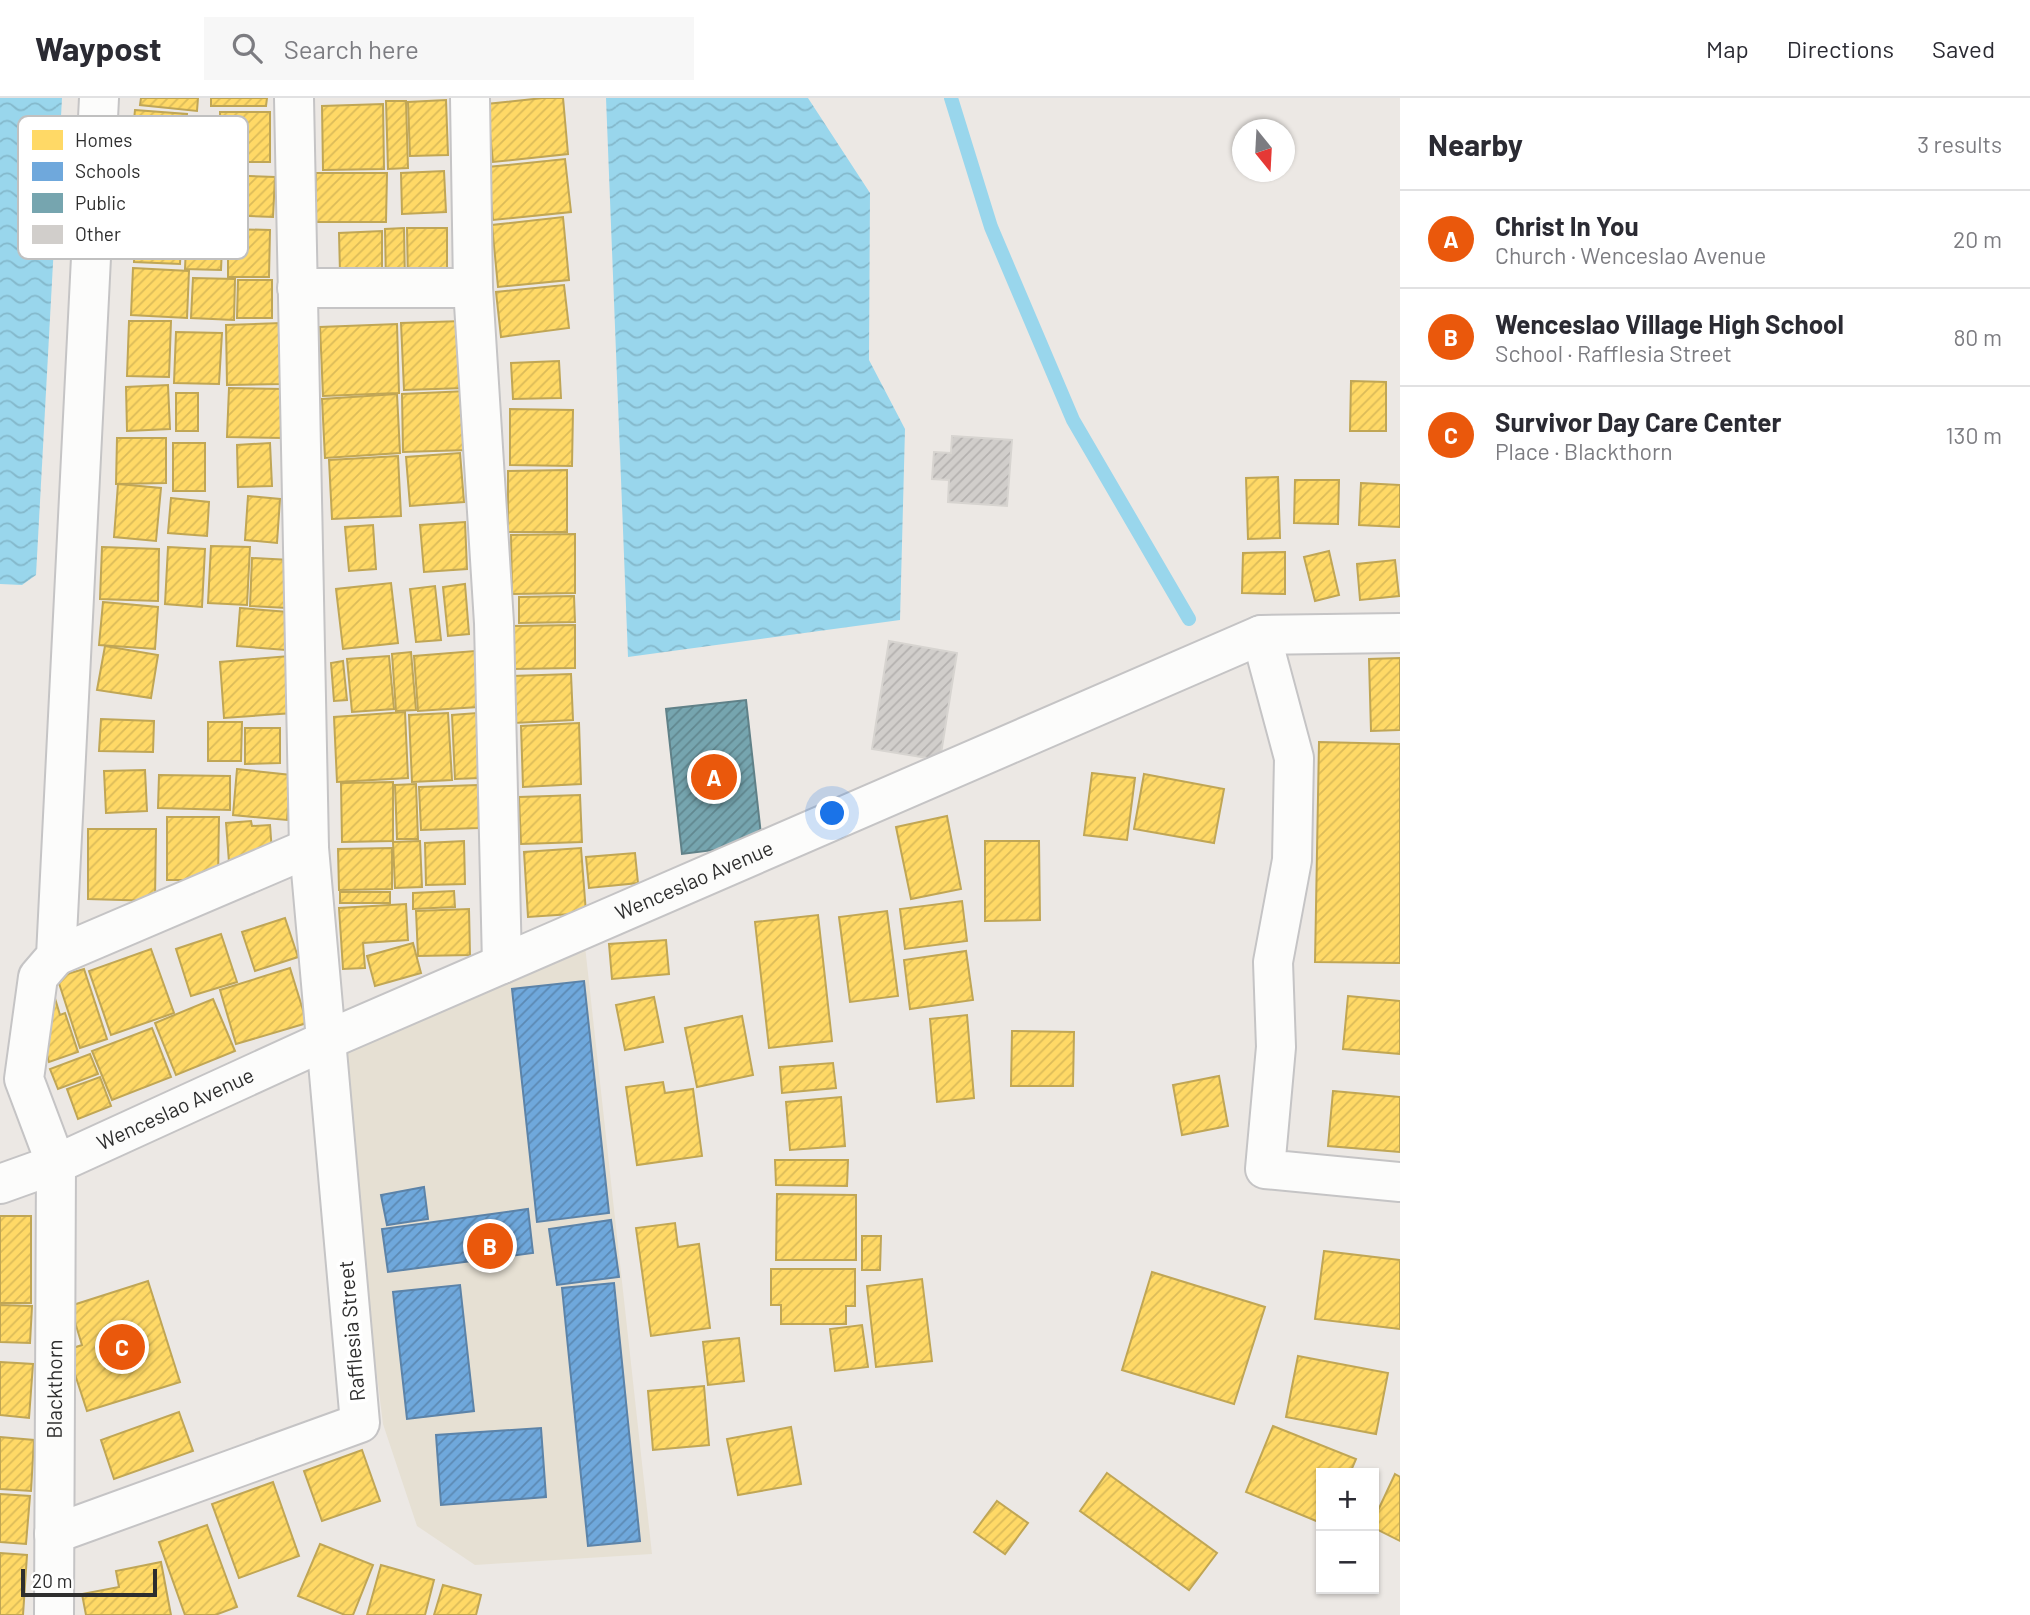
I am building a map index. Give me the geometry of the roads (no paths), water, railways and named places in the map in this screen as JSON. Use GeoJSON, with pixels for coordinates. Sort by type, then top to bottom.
{"type":"FeatureCollection","features":[{"type":"Feature","properties":{"kind":"street"},"geometry":{"type":"LineString","coordinates":[[98,116],[99,98]]}},
{"type":"Feature","properties":{"kind":"street"},"geometry":{"type":"LineString","coordinates":[[294,98],[309,848],[327,1040]]}},
{"type":"Feature","properties":{"kind":"street"},"geometry":{"type":"LineString","coordinates":[[470,98],[473,288],[494,623],[502,964]]}},
{"type":"Feature","properties":{"kind":"street"},"geometry":{"type":"LineString","coordinates":[[56,956],[91,259]]}},
{"type":"Feature","properties":{"kind":"street"},"geometry":{"type":"LineString","coordinates":[[297,288],[473,288]]}},
{"type":"Feature","properties":{"kind":"street","name":"Wenceslao Avenue"},"geometry":{"type":"LineString","coordinates":[[0,1184],[56,1164],[327,1040],[1261,635],[1400,634]]}},
{"type":"Feature","properties":{"kind":"street"},"geometry":{"type":"LineString","coordinates":[[1261,635],[1294,758],[1292,860],[1273,962],[1276,1047],[1265,1169],[1400,1182]]}},
{"type":"Feature","properties":{"kind":"street"},"geometry":{"type":"LineString","coordinates":[[56,1164],[24,1079],[38,977],[56,956],[309,848]]}},
{"type":"Feature","properties":{"kind":"street","name":"Rafflesia Street"},"geometry":{"type":"LineString","coordinates":[[54,1534],[360,1423],[327,1040]]}},
{"type":"Feature","properties":{"kind":"street","name":"Blackthorn"},"geometry":{"type":"LineString","coordinates":[[54,1615],[56,1164]]}},
{"type":"Feature","properties":{"kind":"water"},"geometry":{"type":"Polygon","coordinates":[[[0,98],[62,98],[61,116],[18,116],[18,259],[53,259],[36,575],[22,585],[0,584],[0,98]]]}},
{"type":"Feature","properties":{"kind":"water"},"geometry":{"type":"Polygon","coordinates":[[[606,98],[808,98],[870,193],[869,360],[905,429],[900,620],[628,657],[606,98]]]}},
{"type":"Feature","properties":{"kind":"waterway"},"geometry":{"type":"LineString","coordinates":[[951,98],[991,227],[1073,420],[1189,619]]}},
{"type":"Feature","properties":{"kind":"place","name":"Christ In You"},"geometry":{"type":"Point","coordinates":[714,777]}},
{"type":"Feature","properties":{"kind":"place","name":"Wenceslao Village High School"},"geometry":{"type":"Point","coordinates":[490,1246]}},
{"type":"Feature","properties":{"kind":"place","name":"Survivor Day Care Center"},"geometry":{"type":"Point","coordinates":[122,1347]}}]}
